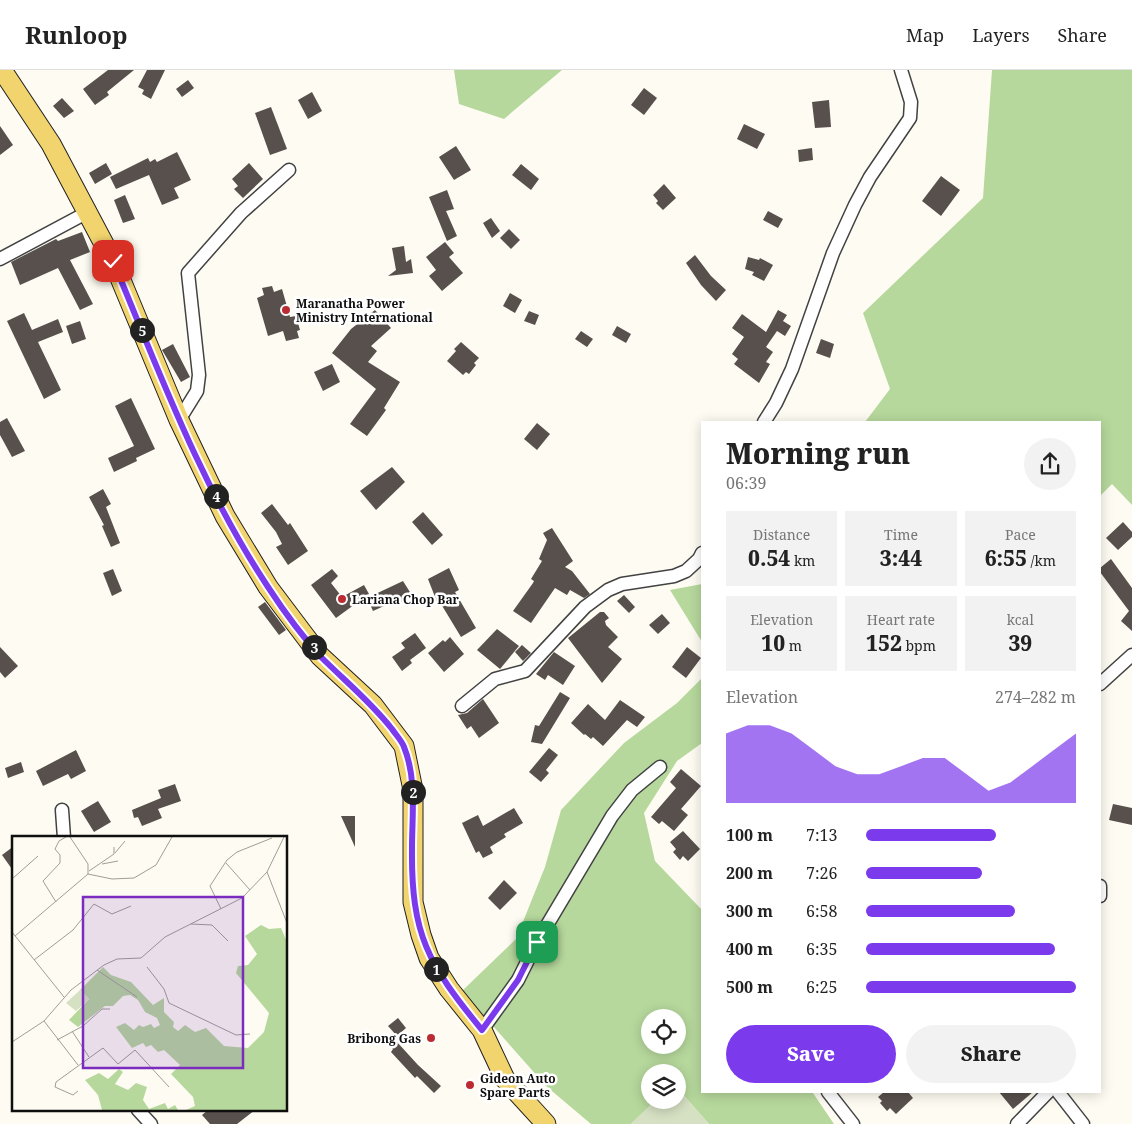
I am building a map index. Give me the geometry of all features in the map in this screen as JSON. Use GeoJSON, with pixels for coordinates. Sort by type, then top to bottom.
{"type":"FeatureCollection","features":[{"type":"Feature","properties":{"kind":"main road"},"geometry":{"type":"LineString","coordinates":[[2,70],[51,144],[113,261],[179,420],[225,516],[268,587],[320,656],[373,706],[404,746],[413,790],[413,902],[421,935],[430,958],[448,989],[482,1030],[505,1079],[546,1124]]}},
{"type":"Feature","properties":{"kind":"street"},"geometry":{"type":"LineString","coordinates":[[765,421],[776,403],[792,369],[833,253],[855,205],[870,177],[910,118],[911,102],[901,70]]}},
{"type":"Feature","properties":{"kind":"street"},"geometry":{"type":"LineString","coordinates":[[179,420],[197,391],[200,375],[188,273],[240,213],[289,170]]}},
{"type":"Feature","properties":{"kind":"street"},"geometry":{"type":"LineString","coordinates":[[0,259],[88,212]]}},
{"type":"Feature","properties":{"kind":"street"},"geometry":{"type":"LineString","coordinates":[[462,706],[495,679],[525,671],[585,607],[608,590],[622,584],[674,576],[686,571],[701,555]]}},
{"type":"Feature","properties":{"kind":"street"},"geometry":{"type":"LineString","coordinates":[[1101,683],[1132,655]]}},
{"type":"Feature","properties":{"kind":"street"},"geometry":{"type":"LineString","coordinates":[[482,1030],[518,980],[537,942],[612,816],[632,790],[660,767]]}},
{"type":"Feature","properties":{"kind":"street"},"geometry":{"type":"LineString","coordinates":[[62,810],[64,836]]}},
{"type":"Feature","properties":{"kind":"street"},"geometry":{"type":"LineString","coordinates":[[829,1093],[853,1124]]}},
{"type":"Feature","properties":{"kind":"street"},"geometry":{"type":"LineString","coordinates":[[1017,1124],[1047,1093]]}},
{"type":"Feature","properties":{"kind":"street"},"geometry":{"type":"LineString","coordinates":[[1059,1093],[1083,1124]]}},
{"type":"Feature","properties":{"kind":"street"},"geometry":{"type":"LineString","coordinates":[[140,1112],[151,1124]]}},
{"type":"Feature","properties":{"kind":"green space"},"geometry":{"type":"Polygon","coordinates":[[[454,70],[562,70],[504,119],[459,104],[454,70]]]}},
{"type":"Feature","properties":{"kind":"green space"},"geometry":{"type":"Polygon","coordinates":[[[992,70],[1132,70],[1132,505],[1112,484],[1101,495],[1101,421],[866,421],[890,389],[863,313],[983,198],[992,70]]]}},
{"type":"Feature","properties":{"kind":"green space"},"geometry":{"type":"Polygon","coordinates":[[[701,584],[701,640],[670,590],[701,584]]]}},
{"type":"Feature","properties":{"kind":"green space"},"geometry":{"type":"Polygon","coordinates":[[[701,679],[701,744],[677,761],[644,813],[655,861],[701,909],[701,1093],[813,1093],[834,1124],[709,1124],[686,1098],[686,1064],[641,1064],[641,1109],[647,1109],[631,1124],[591,1124],[546,1086],[462,991],[516,939],[545,867],[561,810],[624,743],[677,703],[701,679]]]}},
{"type":"Feature","properties":{"kind":"green space"},"geometry":{"type":"Polygon","coordinates":[[[686,1098],[709,1124],[631,1124],[647,1109],[686,1109],[686,1098]]]}},
{"type":"Feature","properties":{"kind":"building"},"geometry":{"type":"Polygon","coordinates":[[[108,70],[134,70],[107,92],[109,95],[95,105],[83,89],[108,70]]]}},
{"type":"Feature","properties":{"kind":"building"},"geometry":{"type":"Polygon","coordinates":[[[147,70],[165,70],[151,99],[142,94],[144,90],[138,87],[147,70]]]}},
{"type":"Feature","properties":{"kind":"building"},"geometry":{"type":"Polygon","coordinates":[[[188,80],[194,88],[182,97],[176,89],[188,80]]]}},
{"type":"Feature","properties":{"kind":"building"},"geometry":{"type":"Polygon","coordinates":[[[644,88],[657,98],[644,115],[631,105],[644,88]]]}},
{"type":"Feature","properties":{"kind":"building"},"geometry":{"type":"Polygon","coordinates":[[[312,92],[322,111],[308,119],[298,100],[312,92]]]}},
{"type":"Feature","properties":{"kind":"building"},"geometry":{"type":"Polygon","coordinates":[[[62,98],[74,111],[64,118],[53,106],[62,98]]]}},
{"type":"Feature","properties":{"kind":"building"},"geometry":{"type":"Polygon","coordinates":[[[829,100],[831,127],[815,128],[812,102],[829,100]]]}},
{"type":"Feature","properties":{"kind":"building"},"geometry":{"type":"Polygon","coordinates":[[[271,107],[287,149],[270,155],[255,113],[271,107]]]}},
{"type":"Feature","properties":{"kind":"building"},"geometry":{"type":"Polygon","coordinates":[[[744,124],[765,134],[757,149],[737,139],[744,124]]]}},
{"type":"Feature","properties":{"kind":"building"},"geometry":{"type":"Polygon","coordinates":[[[0,126],[13,145],[0,155],[0,126]]]}},
{"type":"Feature","properties":{"kind":"building"},"geometry":{"type":"Polygon","coordinates":[[[456,146],[471,170],[454,180],[439,157],[456,146]]]}},
{"type":"Feature","properties":{"kind":"building"},"geometry":{"type":"Polygon","coordinates":[[[812,148],[813,160],[799,162],[798,150],[812,148]]]}},
{"type":"Feature","properties":{"kind":"building"},"geometry":{"type":"Polygon","coordinates":[[[177,152],[191,180],[174,188],[179,198],[162,205],[149,175],[116,189],[110,177],[148,158],[150,162],[155,159],[157,162],[177,152]]]}},
{"type":"Feature","properties":{"kind":"building"},"geometry":{"type":"Polygon","coordinates":[[[106,163],[112,174],[95,184],[89,173],[106,163]]]}},
{"type":"Feature","properties":{"kind":"building"},"geometry":{"type":"Polygon","coordinates":[[[249,163],[263,179],[243,198],[234,189],[238,186],[232,179],[249,163]]]}},
{"type":"Feature","properties":{"kind":"building"},"geometry":{"type":"Polygon","coordinates":[[[521,164],[539,179],[531,190],[512,175],[521,164]]]}},
{"type":"Feature","properties":{"kind":"building"},"geometry":{"type":"Polygon","coordinates":[[[941,176],[960,190],[941,216],[922,201],[941,176]]]}},
{"type":"Feature","properties":{"kind":"building"},"geometry":{"type":"Polygon","coordinates":[[[664,184],[676,198],[663,210],[656,203],[658,201],[653,195],[664,184]]]}},
{"type":"Feature","properties":{"kind":"building"},"geometry":{"type":"Polygon","coordinates":[[[447,190],[454,209],[446,211],[457,236],[447,241],[429,197],[447,190]]]}},
{"type":"Feature","properties":{"kind":"building"},"geometry":{"type":"Polygon","coordinates":[[[125,195],[135,219],[123,223],[114,200],[125,195]]]}},
{"type":"Feature","properties":{"kind":"building"},"geometry":{"type":"Polygon","coordinates":[[[768,211],[783,219],[778,228],[763,220],[768,211]]]}},
{"type":"Feature","properties":{"kind":"building"},"geometry":{"type":"Polygon","coordinates":[[[491,218],[500,231],[492,238],[483,223],[491,218]]]}},
{"type":"Feature","properties":{"kind":"building"},"geometry":{"type":"Polygon","coordinates":[[[509,229],[520,240],[511,249],[500,238],[509,229]]]}},
{"type":"Feature","properties":{"kind":"building"},"geometry":{"type":"Polygon","coordinates":[[[82,232],[90,252],[70,260],[93,304],[80,310],[58,268],[20,285],[11,262],[56,239],[58,241],[82,232]]]}},
{"type":"Feature","properties":{"kind":"building"},"geometry":{"type":"Polygon","coordinates":[[[445,242],[454,253],[449,257],[463,273],[442,291],[429,276],[436,270],[426,257],[445,242]]]}},
{"type":"Feature","properties":{"kind":"building"},"geometry":{"type":"Polygon","coordinates":[[[404,246],[406,262],[411,259],[413,273],[388,276],[396,270],[392,248],[404,246]]]}},
{"type":"Feature","properties":{"kind":"building"},"geometry":{"type":"Polygon","coordinates":[[[695,255],[711,276],[726,290],[716,301],[701,285],[686,263],[695,255]]]}},
{"type":"Feature","properties":{"kind":"building"},"geometry":{"type":"Polygon","coordinates":[[[748,257],[759,260],[760,258],[773,265],[764,281],[752,275],[754,272],[745,269],[748,257]]]}},
{"type":"Feature","properties":{"kind":"building"},"geometry":{"type":"Polygon","coordinates":[[[272,286],[274,292],[282,289],[290,317],[296,316],[300,330],[297,331],[299,338],[286,341],[283,331],[268,336],[257,298],[264,295],[262,288],[272,286]]]}},
{"type":"Feature","properties":{"kind":"building"},"geometry":{"type":"Polygon","coordinates":[[[510,293],[522,300],[515,313],[503,306],[510,293]]]}},
{"type":"Feature","properties":{"kind":"building"},"geometry":{"type":"Polygon","coordinates":[[[375,310],[391,328],[371,346],[377,351],[368,362],[400,382],[384,408],[386,410],[367,436],[350,424],[376,389],[332,353],[351,329],[375,310]]]}},
{"type":"Feature","properties":{"kind":"building"},"geometry":{"type":"Polygon","coordinates":[[[778,310],[787,315],[783,321],[791,326],[785,336],[777,331],[766,347],[773,352],[766,362],[770,364],[759,383],[734,364],[738,359],[732,354],[744,337],[732,328],[742,314],[766,332],[778,310]]]}},
{"type":"Feature","properties":{"kind":"building"},"geometry":{"type":"Polygon","coordinates":[[[529,311],[539,315],[535,325],[524,321],[529,311]]]}},
{"type":"Feature","properties":{"kind":"building"},"geometry":{"type":"Polygon","coordinates":[[[24,313],[32,330],[58,319],[63,332],[38,342],[61,390],[44,399],[7,321],[24,313]]]}},
{"type":"Feature","properties":{"kind":"building"},"geometry":{"type":"Polygon","coordinates":[[[80,321],[86,339],[72,344],[66,326],[80,321]]]}},
{"type":"Feature","properties":{"kind":"building"},"geometry":{"type":"Polygon","coordinates":[[[617,326],[631,334],[626,343],[612,335],[617,326]]]}},
{"type":"Feature","properties":{"kind":"building"},"geometry":{"type":"Polygon","coordinates":[[[581,331],[593,339],[587,347],[575,339],[581,331]]]}},
{"type":"Feature","properties":{"kind":"building"},"geometry":{"type":"Polygon","coordinates":[[[821,339],[834,344],[830,358],[816,353],[821,339]]]}},
{"type":"Feature","properties":{"kind":"building"},"geometry":{"type":"Polygon","coordinates":[[[461,342],[479,358],[474,363],[476,365],[469,374],[466,372],[463,375],[447,361],[461,342]]]}},
{"type":"Feature","properties":{"kind":"building"},"geometry":{"type":"Polygon","coordinates":[[[173,344],[190,377],[181,382],[162,350],[173,344]]]}},
{"type":"Feature","properties":{"kind":"building"},"geometry":{"type":"Polygon","coordinates":[[[332,364],[340,382],[323,391],[314,372],[332,364]]]}},
{"type":"Feature","properties":{"kind":"building"},"geometry":{"type":"Polygon","coordinates":[[[131,398],[155,449],[136,458],[137,461],[114,472],[108,458],[134,446],[115,406],[131,398]]]}},
{"type":"Feature","properties":{"kind":"building"},"geometry":{"type":"Polygon","coordinates":[[[7,418],[25,451],[12,457],[0,435],[0,422],[7,418]]]}},
{"type":"Feature","properties":{"kind":"building"},"geometry":{"type":"Polygon","coordinates":[[[537,423],[550,434],[537,450],[524,439],[537,423]]]}},
{"type":"Feature","properties":{"kind":"building"},"geometry":{"type":"Polygon","coordinates":[[[392,467],[405,482],[376,510],[360,491],[392,467]]]}},
{"type":"Feature","properties":{"kind":"building"},"geometry":{"type":"Polygon","coordinates":[[[103,489],[111,504],[106,507],[120,543],[111,547],[102,526],[104,525],[89,497],[103,489]]]}},
{"type":"Feature","properties":{"kind":"building"},"geometry":{"type":"Polygon","coordinates":[[[272,504],[288,525],[290,523],[308,551],[288,565],[276,547],[282,544],[276,532],[261,513],[272,504]]]}},
{"type":"Feature","properties":{"kind":"building"},"geometry":{"type":"Polygon","coordinates":[[[423,512],[443,535],[432,545],[412,522],[423,512]]]}},
{"type":"Feature","properties":{"kind":"building"},"geometry":{"type":"Polygon","coordinates":[[[1123,522],[1132,532],[1132,537],[1118,550],[1106,538],[1123,522]]]}},
{"type":"Feature","properties":{"kind":"building"},"geometry":{"type":"Polygon","coordinates":[[[552,528],[573,561],[565,567],[572,571],[590,594],[584,598],[570,590],[567,595],[555,588],[531,623],[513,611],[534,581],[531,579],[542,561],[539,559],[547,540],[543,533],[552,528]]]}},
{"type":"Feature","properties":{"kind":"building"},"geometry":{"type":"Polygon","coordinates":[[[1111,559],[1132,588],[1132,631],[1121,621],[1129,611],[1101,573],[1101,567],[1111,559]]]}},
{"type":"Feature","properties":{"kind":"building"},"geometry":{"type":"Polygon","coordinates":[[[449,568],[459,590],[455,592],[476,628],[461,637],[439,600],[437,602],[428,579],[449,568]]]}},
{"type":"Feature","properties":{"kind":"building"},"geometry":{"type":"Polygon","coordinates":[[[113,569],[122,591],[112,596],[103,573],[113,569]]]}},
{"type":"Feature","properties":{"kind":"building"},"geometry":{"type":"Polygon","coordinates":[[[332,569],[338,576],[331,583],[342,597],[364,585],[369,594],[336,618],[311,585],[332,569]]]}},
{"type":"Feature","properties":{"kind":"building"},"geometry":{"type":"Polygon","coordinates":[[[403,581],[413,597],[398,606],[395,601],[373,611],[367,598],[403,581]]]}},
{"type":"Feature","properties":{"kind":"building"},"geometry":{"type":"Polygon","coordinates":[[[624,595],[635,607],[629,613],[617,601],[624,595]]]}},
{"type":"Feature","properties":{"kind":"building"},"geometry":{"type":"Polygon","coordinates":[[[265,602],[286,630],[279,635],[258,607],[265,602]]]}},
{"type":"Feature","properties":{"kind":"building"},"geometry":{"type":"Polygon","coordinates":[[[600,612],[604,612],[609,618],[605,621],[606,625],[618,637],[608,647],[622,659],[602,683],[568,638],[600,612]]]}},
{"type":"Feature","properties":{"kind":"building"},"geometry":{"type":"Polygon","coordinates":[[[662,614],[670,623],[658,634],[649,625],[662,614]]]}},
{"type":"Feature","properties":{"kind":"building"},"geometry":{"type":"Polygon","coordinates":[[[497,629],[519,646],[500,669],[477,650],[497,629]]]}},
{"type":"Feature","properties":{"kind":"building"},"geometry":{"type":"Polygon","coordinates":[[[415,633],[426,648],[410,660],[412,663],[402,671],[392,657],[405,648],[401,643],[415,633]]]}},
{"type":"Feature","properties":{"kind":"building"},"geometry":{"type":"Polygon","coordinates":[[[450,637],[464,654],[444,672],[428,653],[443,640],[445,642],[450,637]]]}},
{"type":"Feature","properties":{"kind":"building"},"geometry":{"type":"Polygon","coordinates":[[[522,645],[531,653],[523,661],[515,652],[522,645]]]}},
{"type":"Feature","properties":{"kind":"building"},"geometry":{"type":"Polygon","coordinates":[[[0,647],[18,666],[5,678],[0,672],[0,647]]]}},
{"type":"Feature","properties":{"kind":"building"},"geometry":{"type":"Polygon","coordinates":[[[687,647],[701,658],[686,678],[672,667],[687,647]]]}},
{"type":"Feature","properties":{"kind":"building"},"geometry":{"type":"Polygon","coordinates":[[[554,652],[575,666],[563,685],[548,675],[545,680],[536,674],[554,652]]]}},
{"type":"Feature","properties":{"kind":"building"},"geometry":{"type":"Polygon","coordinates":[[[560,692],[570,698],[542,744],[531,742],[535,725],[539,726],[560,692]]]}},
{"type":"Feature","properties":{"kind":"building"},"geometry":{"type":"Polygon","coordinates":[[[483,699],[499,723],[479,738],[471,726],[467,729],[458,715],[467,713],[483,699]]]}},
{"type":"Feature","properties":{"kind":"building"},"geometry":{"type":"Polygon","coordinates":[[[620,700],[645,717],[637,727],[627,720],[603,746],[593,737],[591,739],[584,735],[571,723],[588,704],[605,720],[620,700]]]}},
{"type":"Feature","properties":{"kind":"building"},"geometry":{"type":"Polygon","coordinates":[[[549,748],[558,755],[546,770],[549,773],[541,782],[529,772],[549,748]]]}},
{"type":"Feature","properties":{"kind":"building"},"geometry":{"type":"Polygon","coordinates":[[[76,750],[86,771],[71,779],[68,774],[43,786],[36,771],[76,750]]]}},
{"type":"Feature","properties":{"kind":"building"},"geometry":{"type":"Polygon","coordinates":[[[21,762],[24,772],[8,778],[5,768],[21,762]]]}},
{"type":"Feature","properties":{"kind":"building"},"geometry":{"type":"Polygon","coordinates":[[[681,769],[701,786],[681,809],[688,815],[674,831],[662,821],[659,824],[651,817],[676,788],[670,782],[681,769]]]}},
{"type":"Feature","properties":{"kind":"building"},"geometry":{"type":"Polygon","coordinates":[[[175,784],[181,801],[158,809],[162,818],[142,826],[138,817],[134,818],[132,810],[161,798],[158,790],[175,784]]]}},
{"type":"Feature","properties":{"kind":"building"},"geometry":{"type":"Polygon","coordinates":[[[98,801],[111,822],[94,832],[81,811],[98,801]]]}},
{"type":"Feature","properties":{"kind":"building"},"geometry":{"type":"Polygon","coordinates":[[[1113,804],[1132,808],[1132,825],[1109,820],[1113,804]]]}},
{"type":"Feature","properties":{"kind":"building"},"geometry":{"type":"Polygon","coordinates":[[[514,808],[523,823],[504,834],[506,837],[490,847],[493,853],[483,858],[479,851],[476,853],[462,823],[478,815],[483,826],[514,808]]]}},
{"type":"Feature","properties":{"kind":"building"},"geometry":{"type":"Polygon","coordinates":[[[341,816],[355,816],[355,847],[341,816]]]}},
{"type":"Feature","properties":{"kind":"building"},"geometry":{"type":"Polygon","coordinates":[[[683,831],[700,849],[688,861],[683,856],[680,860],[673,852],[676,849],[670,842],[683,831]]]}},
{"type":"Feature","properties":{"kind":"building"},"geometry":{"type":"Polygon","coordinates":[[[12,848],[12,869],[2,855],[12,848]]]}},
{"type":"Feature","properties":{"kind":"building"},"geometry":{"type":"Polygon","coordinates":[[[504,880],[517,893],[500,910],[488,898],[504,880]]]}},
{"type":"Feature","properties":{"kind":"building"},"geometry":{"type":"Polygon","coordinates":[[[398,1018],[406,1028],[397,1036],[388,1026],[398,1018]]]}},
{"type":"Feature","properties":{"kind":"building"},"geometry":{"type":"Polygon","coordinates":[[[397,1042],[441,1086],[434,1093],[417,1076],[415,1078],[391,1052],[393,1049],[391,1047],[397,1042]]]}},
{"type":"Feature","properties":{"kind":"building"},"geometry":{"type":"Polygon","coordinates":[[[883,1093],[909,1093],[913,1098],[896,1114],[890,1108],[887,1111],[880,1103],[882,1101],[878,1097],[883,1093]]]}},
{"type":"Feature","properties":{"kind":"building"},"geometry":{"type":"Polygon","coordinates":[[[1000,1093],[1032,1093],[1013,1109],[1000,1093]]]}},
{"type":"Feature","properties":{"kind":"building"},"geometry":{"type":"Polygon","coordinates":[[[206,1112],[252,1112],[237,1124],[210,1124],[202,1115],[206,1112]]]}},
{"type":"Feature","properties":{"kind":"place","name":"Maranatha Power Ministry International"},"geometry":{"type":"Point","coordinates":[286,310]}},
{"type":"Feature","properties":{"kind":"place","name":"Lariana Chop Bar"},"geometry":{"type":"Point","coordinates":[342,599]}},
{"type":"Feature","properties":{"kind":"place","name":"Bribong Gas"},"geometry":{"type":"Point","coordinates":[431,1038]}},
{"type":"Feature","properties":{"kind":"place","name":"Gideon Auto Spare Parts"},"geometry":{"type":"Point","coordinates":[470,1085]}},
{"type":"Feature","properties":{"kind":"route"},"geometry":{"type":"LineString","coordinates":[[113,261],[179,420],[225,516],[268,587],[320,656],[373,706],[404,746],[413,790],[413,902],[421,935],[430,958],[448,989],[482,1030],[518,980],[537,942]]}}]}
